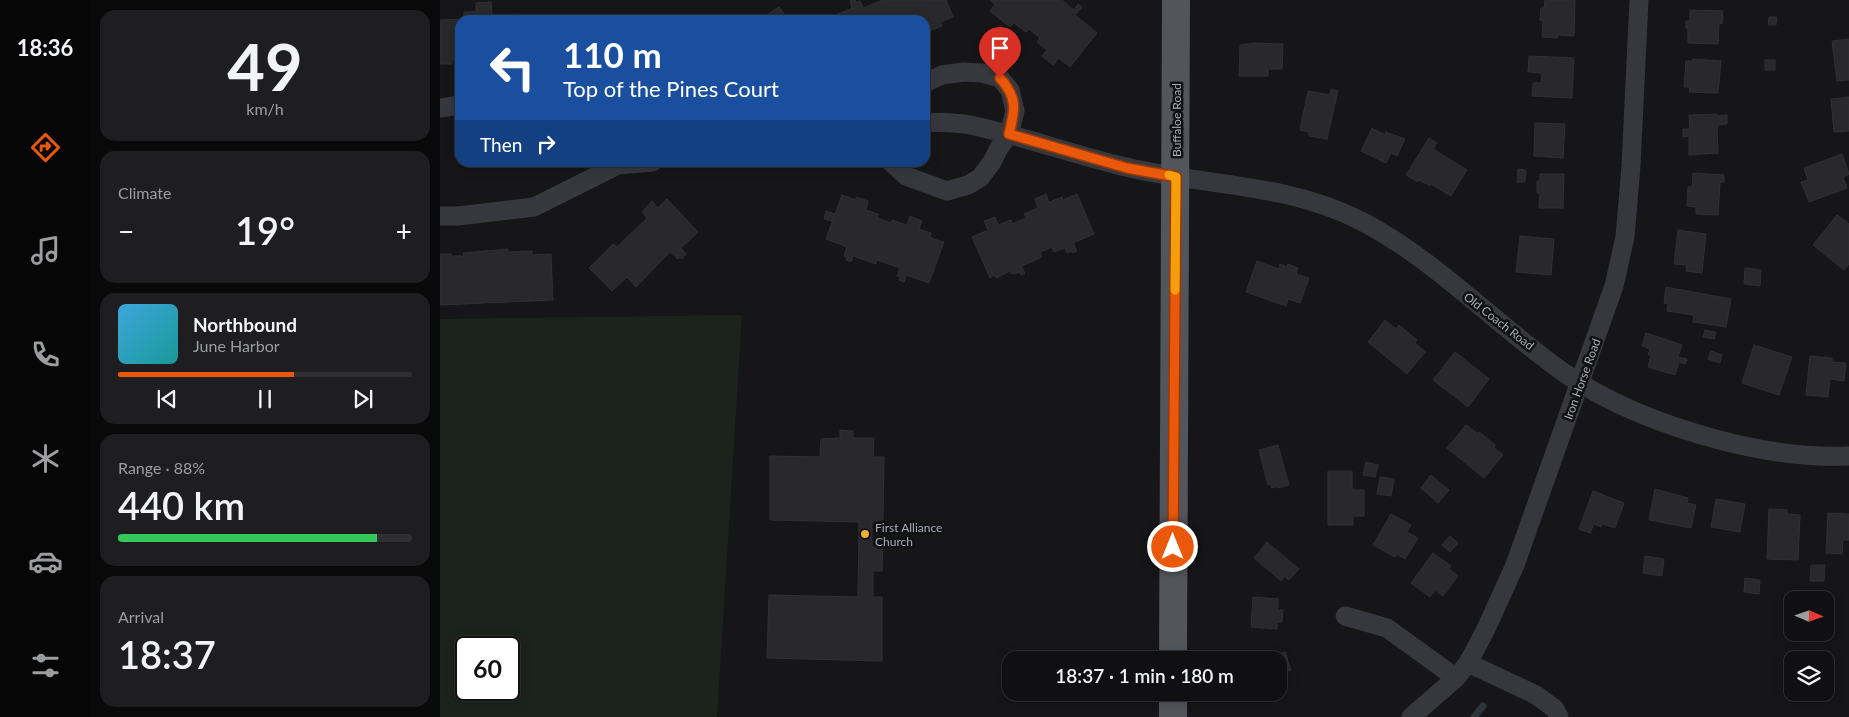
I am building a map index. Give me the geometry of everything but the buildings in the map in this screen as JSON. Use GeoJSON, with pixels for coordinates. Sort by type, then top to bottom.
{"type":"FeatureCollection","features":[{"type":"Feature","properties":{"kind":"main road","name":"Buffaloe Road"},"geometry":{"type":"LineString","coordinates":[[1173,651],[1165,175],[1176,0]]}},
{"type":"Feature","properties":{"kind":"main road"},"geometry":{"type":"LineString","coordinates":[[1173,701],[1173,717]]}},
{"type":"Feature","properties":{"kind":"street","name":"Iron Horse Road"},"geometry":{"type":"LineString","coordinates":[[1411,717],[1456,678],[1468,663],[1485,631],[1515,565],[1614,286],[1625,237],[1631,166],[1639,0]]}},
{"type":"Feature","properties":{"kind":"street"},"geometry":{"type":"LineString","coordinates":[[896,167],[906,176],[947,191],[968,186],[980,178],[1009,134],[1015,111],[1010,90],[1000,78],[982,72],[964,72],[942,75],[930,80]]}},
{"type":"Feature","properties":{"kind":"street"},"geometry":{"type":"LineString","coordinates":[[440,108],[455,106]]}},
{"type":"Feature","properties":{"kind":"street","name":"Old Coach Road"},"geometry":{"type":"LineString","coordinates":[[930,122],[967,124],[1127,168],[1257,188],[1307,199],[1360,220],[1399,244],[1562,371],[1596,393],[1696,434],[1790,453],[1832,457],[1849,456]]}},
{"type":"Feature","properties":{"kind":"street"},"geometry":{"type":"LineString","coordinates":[[440,216],[458,216],[534,207],[610,167]]}},
{"type":"Feature","properties":{"kind":"street"},"geometry":{"type":"LineString","coordinates":[[1345,616],[1387,628],[1456,678]]}},
{"type":"Feature","properties":{"kind":"street"},"geometry":{"type":"LineString","coordinates":[[1468,663],[1536,695],[1555,709],[1559,717]]}},
{"type":"Feature","properties":{"kind":"shaded area"},"geometry":{"type":"Polygon","coordinates":[[[742,315],[717,717],[440,717],[440,319],[742,315]]]}},
{"type":"Feature","properties":{"kind":"waterway"},"geometry":{"type":"LineString","coordinates":[[1474,717],[1483,706]]}},
{"type":"Feature","properties":{"kind":"slow traffic"},"geometry":{"type":"LineString","coordinates":[[1169,175],[1176,177],[1175,290]]}},
{"type":"Feature","properties":{"kind":"place","name":"First Alliance Church"},"geometry":{"type":"Point","coordinates":[865,534]}},
{"type":"Feature","properties":{"kind":"route"},"geometry":{"type":"LineString","coordinates":[[1000,78],[1010,90],[1015,111],[1009,134],[1127,168],[1176,177],[1173,547]]}}]}
